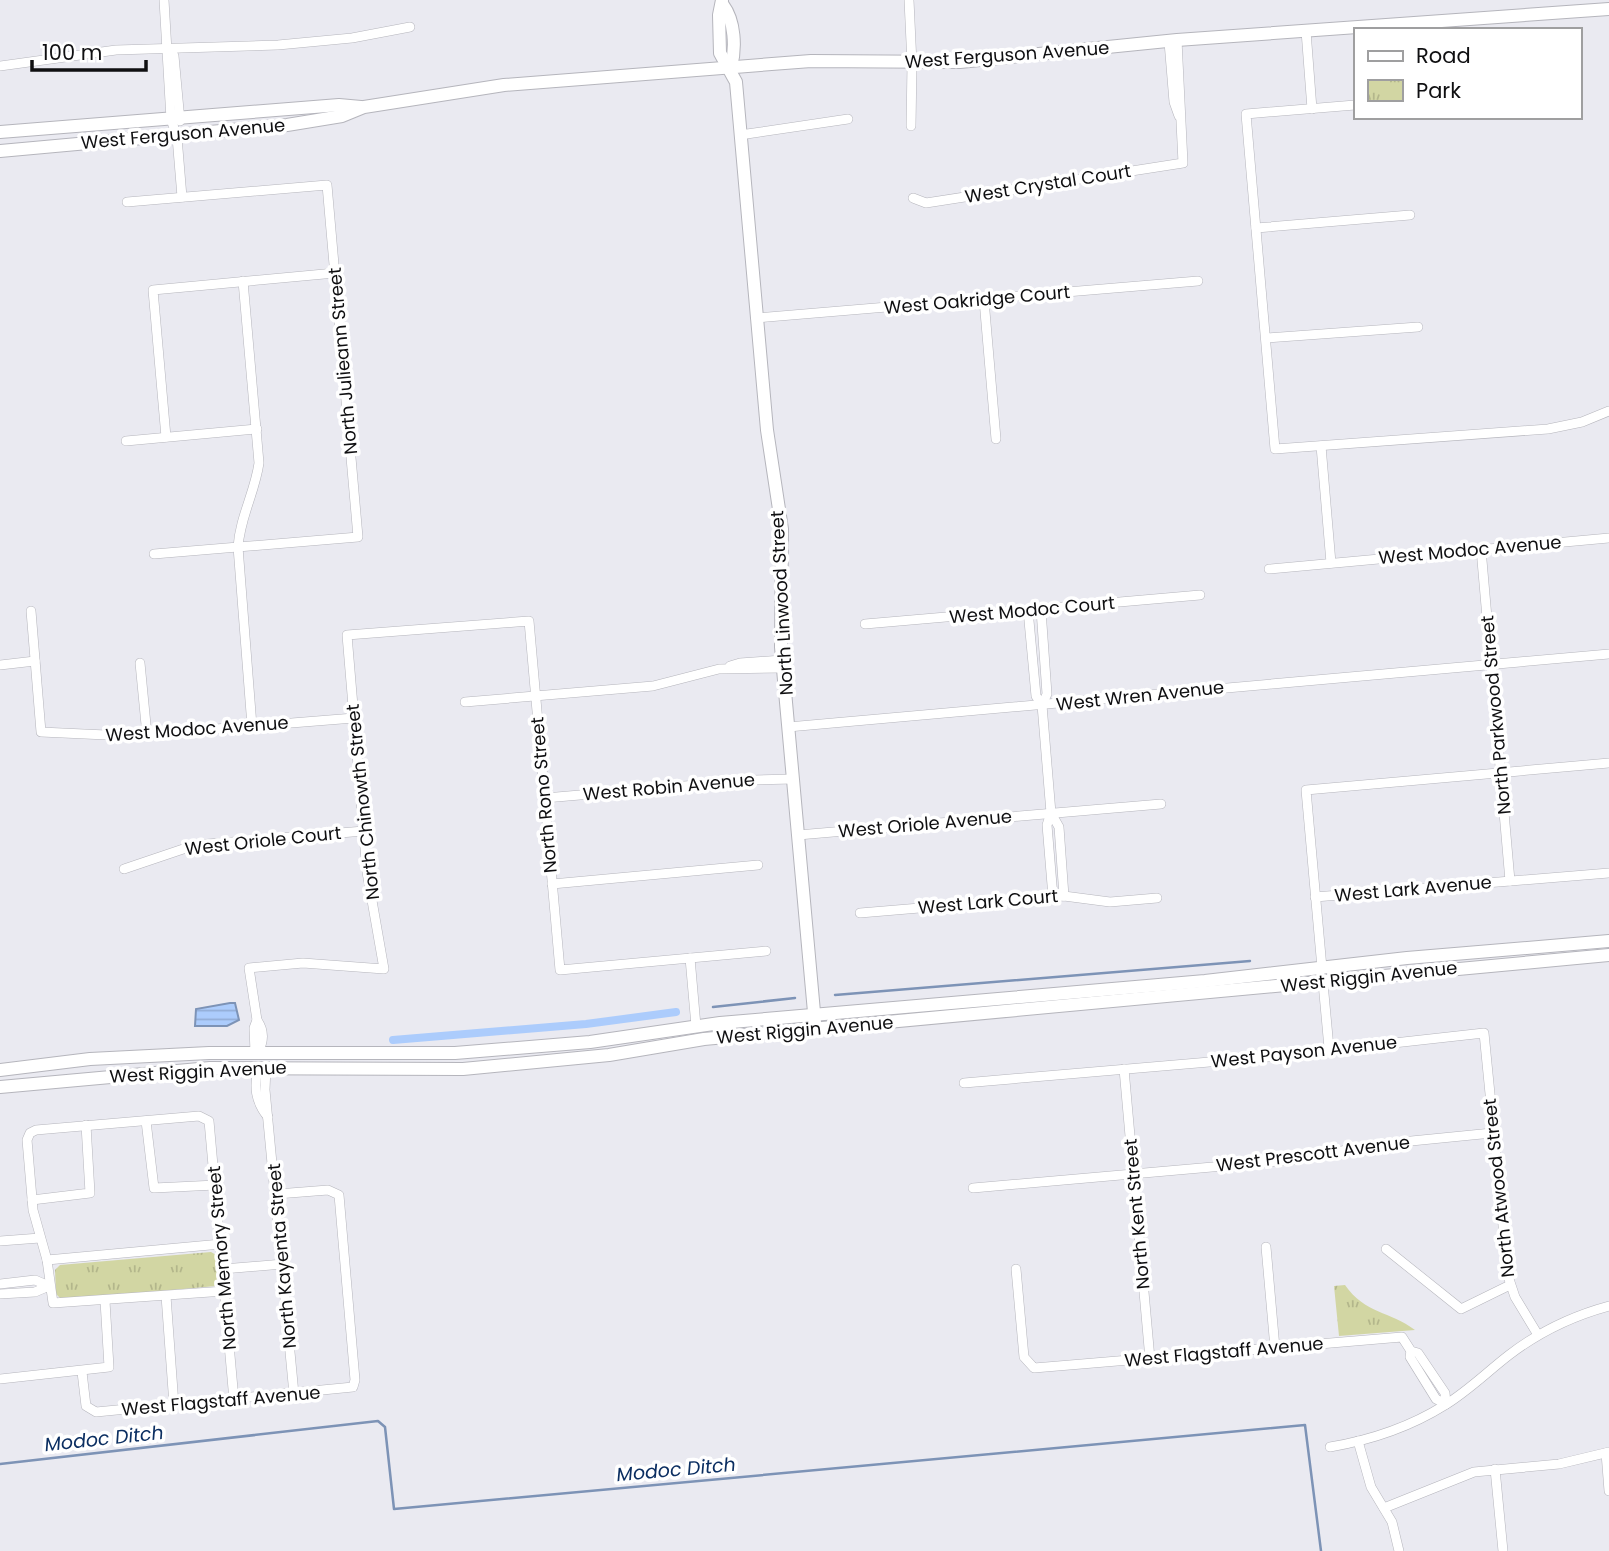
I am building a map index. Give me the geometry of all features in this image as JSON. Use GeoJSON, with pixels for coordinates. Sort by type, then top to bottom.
{"type":"FeatureCollection","features":[{"type":"Feature","properties":{"kind":"main road","name":"North Linwood Street"},"geometry":{"type":"LineString","coordinates":[[723,2],[729,13],[735,52],[731,67],[736,82],[771,465],[782,529],[783,664],[816,1029]]}},
{"type":"Feature","properties":{"kind":"main road","name":"West Ferguson Avenue"},"geometry":{"type":"LineString","coordinates":[[0,132],[339,106],[365,107],[504,85],[731,67],[834,60],[912,64],[996,60],[1173,41],[1609,9]]}},
{"type":"Feature","properties":{"kind":"main road","name":"West Ferguson Avenue"},"geometry":{"type":"LineString","coordinates":[[0,150],[296,124],[342,116],[365,107]]}},
{"type":"Feature","properties":{"kind":"main road","name":"West Riggin Avenue"},"geometry":{"type":"LineString","coordinates":[[0,1070],[90,1059],[256,1052],[456,1054],[584,1043],[696,1026],[1609,941]]}},
{"type":"Feature","properties":{"kind":"main road","name":"West Riggin Avenue"},"geometry":{"type":"LineString","coordinates":[[0,1087],[161,1072],[262,1067],[463,1069],[609,1055],[704,1039],[1609,955]]}},
{"type":"Feature","properties":{"kind":"main road"},"geometry":{"type":"LineString","coordinates":[[1323,983],[1330,975],[1412,964],[1433,956]]}},
{"type":"Feature","properties":{"kind":"main road"},"geometry":{"type":"LineString","coordinates":[[1219,992],[1232,986],[1310,977],[1322,968]]}},
{"type":"Feature","properties":{"kind":"main road"},"geometry":{"type":"LineString","coordinates":[[161,1072],[181,1063],[248,1059],[256,1052]]}},
{"type":"Feature","properties":{"kind":"main road"},"geometry":{"type":"LineString","coordinates":[[262,1067],[264,1062],[341,1061],[362,1055]]}},
{"type":"Feature","properties":{"kind":"street"},"geometry":{"type":"LineString","coordinates":[[127,202],[182,197],[175,119],[174,56],[169,48],[164,0]]}},
{"type":"Feature","properties":{"kind":"street"},"geometry":{"type":"LineString","coordinates":[[909,0],[911,126]]}},
{"type":"Feature","properties":{"kind":"street"},"geometry":{"type":"LineString","coordinates":[[0,66],[116,50],[278,45],[352,38],[410,27]]}},
{"type":"Feature","properties":{"kind":"street"},"geometry":{"type":"LineString","coordinates":[[1306,31],[1312,109]]}},
{"type":"Feature","properties":{"kind":"street","name":"West Crystal Court"},"geometry":{"type":"LineString","coordinates":[[913,198],[926,204],[1183,163],[1180,117],[1182,101],[1173,41]]}},
{"type":"Feature","properties":{"kind":"street"},"geometry":{"type":"LineString","coordinates":[[1354,105],[1246,114],[1275,449],[1548,429],[1582,422],[1609,411]]}},
{"type":"Feature","properties":{"kind":"street"},"geometry":{"type":"LineString","coordinates":[[740,135],[848,119]]}},
{"type":"Feature","properties":{"kind":"street","name":"North Julieann Street"},"geometry":{"type":"LineString","coordinates":[[182,197],[327,185],[358,537],[238,547]]}},
{"type":"Feature","properties":{"kind":"street"},"geometry":{"type":"LineString","coordinates":[[1256,228],[1410,215]]}},
{"type":"Feature","properties":{"kind":"street"},"geometry":{"type":"LineString","coordinates":[[166,437],[153,290],[335,273]]}},
{"type":"Feature","properties":{"kind":"street"},"geometry":{"type":"LineString","coordinates":[[243,281],[257,429],[257,476],[242,520],[238,547],[252,726]]}},
{"type":"Feature","properties":{"kind":"street","name":"West Oakridge Court"},"geometry":{"type":"LineString","coordinates":[[756,318],[1198,281]]}},
{"type":"Feature","properties":{"kind":"street"},"geometry":{"type":"LineString","coordinates":[[984,300],[996,439]]}},
{"type":"Feature","properties":{"kind":"street"},"geometry":{"type":"LineString","coordinates":[[1266,338],[1419,327]]}},
{"type":"Feature","properties":{"kind":"street"},"geometry":{"type":"LineString","coordinates":[[126,441],[257,429]]}},
{"type":"Feature","properties":{"kind":"street"},"geometry":{"type":"LineString","coordinates":[[1269,569],[1331,563],[1321,446]]}},
{"type":"Feature","properties":{"kind":"street","name":"West Modoc Avenue"},"geometry":{"type":"LineString","coordinates":[[1331,563],[1609,538]]}},
{"type":"Feature","properties":{"kind":"street"},"geometry":{"type":"LineString","coordinates":[[154,554],[238,547]]}},
{"type":"Feature","properties":{"kind":"street","name":"North Parkwood Street"},"geometry":{"type":"LineString","coordinates":[[1481,549],[1510,881]]}},
{"type":"Feature","properties":{"kind":"street","name":"West Modoc Court"},"geometry":{"type":"LineString","coordinates":[[865,624],[1199,595]]}},
{"type":"Feature","properties":{"kind":"street"},"geometry":{"type":"LineString","coordinates":[[1028,610],[1036,696],[1042,705],[1051,813],[1047,825],[1053,897]]}},
{"type":"Feature","properties":{"kind":"street"},"geometry":{"type":"LineString","coordinates":[[1041,610],[1047,694],[1042,705]]}},
{"type":"Feature","properties":{"kind":"street"},"geometry":{"type":"LineString","coordinates":[[0,665],[35,661],[31,611]]}},
{"type":"Feature","properties":{"kind":"street","name":"North Chinowth Street"},"geometry":{"type":"LineString","coordinates":[[256,1052],[262,1044],[262,1027],[257,1020],[249,968],[303,963],[384,969],[380,929],[369,885],[346,635],[528,621]]}},
{"type":"Feature","properties":{"kind":"street","name":"North Rono Street"},"geometry":{"type":"LineString","coordinates":[[528,621],[560,970],[690,958]]}},
{"type":"Feature","properties":{"kind":"street","name":"West Wren Avenue"},"geometry":{"type":"LineString","coordinates":[[788,727],[1609,654]]}},
{"type":"Feature","properties":{"kind":"street","name":"West Modoc Avenue"},"geometry":{"type":"LineString","coordinates":[[35,661],[41,732],[98,736],[147,735],[354,718]]}},
{"type":"Feature","properties":{"kind":"street"},"geometry":{"type":"LineString","coordinates":[[140,663],[147,735]]}},
{"type":"Feature","properties":{"kind":"street"},"geometry":{"type":"LineString","coordinates":[[465,702],[653,686],[740,663],[783,664]]}},
{"type":"Feature","properties":{"kind":"street"},"geometry":{"type":"LineString","coordinates":[[1322,968],[1306,790],[1609,763]]}},
{"type":"Feature","properties":{"kind":"street","name":"West Robin Avenue"},"geometry":{"type":"LineString","coordinates":[[545,798],[793,779]]}},
{"type":"Feature","properties":{"kind":"street"},"geometry":{"type":"LineString","coordinates":[[1051,813],[1161,804]]}},
{"type":"Feature","properties":{"kind":"street"},"geometry":{"type":"LineString","coordinates":[[1051,813],[1059,827],[1064,896]]}},
{"type":"Feature","properties":{"kind":"street","name":"West Oriole Avenue"},"geometry":{"type":"LineString","coordinates":[[798,835],[1051,813]]}},
{"type":"Feature","properties":{"kind":"street","name":"West Oriole Court"},"geometry":{"type":"LineString","coordinates":[[124,869],[195,845],[364,831]]}},
{"type":"Feature","properties":{"kind":"street"},"geometry":{"type":"LineString","coordinates":[[552,884],[758,865]]}},
{"type":"Feature","properties":{"kind":"street"},"geometry":{"type":"LineString","coordinates":[[1510,881],[1609,873]]}},
{"type":"Feature","properties":{"kind":"street","name":"West Lark Avenue"},"geometry":{"type":"LineString","coordinates":[[1315,897],[1510,881]]}},
{"type":"Feature","properties":{"kind":"street","name":"West Lark Court"},"geometry":{"type":"LineString","coordinates":[[860,913],[1064,896],[1110,902],[1157,898]]}},
{"type":"Feature","properties":{"kind":"street"},"geometry":{"type":"LineString","coordinates":[[696,1026],[690,958],[766,951]]}},
{"type":"Feature","properties":{"kind":"street"},"geometry":{"type":"LineString","coordinates":[[1323,983],[1329,1048]]}},
{"type":"Feature","properties":{"kind":"street","name":"West Payson Avenue"},"geometry":{"type":"LineString","coordinates":[[964,1083],[1484,1034]]}},
{"type":"Feature","properties":{"kind":"street","name":"North Atwood Street"},"geometry":{"type":"LineString","coordinates":[[1484,1034],[1492,1133],[1510,1285],[1538,1335]]}},
{"type":"Feature","properties":{"kind":"street","name":"North Kayenta Street"},"geometry":{"type":"LineString","coordinates":[[262,1067],[262,1099],[269,1119],[294,1394]]}},
{"type":"Feature","properties":{"kind":"street","name":"North Kent Street"},"geometry":{"type":"LineString","coordinates":[[1124,1069],[1150,1359]]}},
{"type":"Feature","properties":{"kind":"street","name":"North Memory Street"},"geometry":{"type":"LineString","coordinates":[[146,1121],[207,1118],[210,1124],[234,1400]]}},
{"type":"Feature","properties":{"kind":"street"},"geometry":{"type":"LineString","coordinates":[[216,1185],[154,1188],[146,1121],[86,1125],[30,1133],[32,1200],[47,1260],[53,1303],[225,1291]]}},
{"type":"Feature","properties":{"kind":"street"},"geometry":{"type":"LineString","coordinates":[[32,1200],[90,1193],[86,1125]]}},
{"type":"Feature","properties":{"kind":"street","name":"West Prescott Avenue"},"geometry":{"type":"LineString","coordinates":[[973,1188],[1291,1160],[1381,1144],[1492,1133]]}},
{"type":"Feature","properties":{"kind":"street","name":"West Flagstaff Avenue"},"geometry":{"type":"LineString","coordinates":[[82,1372],[88,1410],[96,1412],[354,1387],[337,1192],[328,1189],[277,1194]]}},
{"type":"Feature","properties":{"kind":"street"},"geometry":{"type":"LineString","coordinates":[[0,1241],[40,1238]]}},
{"type":"Feature","properties":{"kind":"street"},"geometry":{"type":"LineString","coordinates":[[47,1260],[221,1244]]}},
{"type":"Feature","properties":{"kind":"street"},"geometry":{"type":"LineString","coordinates":[[1266,1247],[1275,1348]]}},
{"type":"Feature","properties":{"kind":"street"},"geometry":{"type":"LineString","coordinates":[[1386,1249],[1461,1309],[1510,1285]]}},
{"type":"Feature","properties":{"kind":"street"},"geometry":{"type":"LineString","coordinates":[[223,1269],[283,1264]]}},
{"type":"Feature","properties":{"kind":"street","name":"West Flagstaff Avenue"},"geometry":{"type":"LineString","coordinates":[[1017,1269],[1024,1357],[1030,1366],[1040,1368],[1402,1337],[1411,1351],[1410,1357],[1428,1387],[1436,1399],[1446,1404]]}},
{"type":"Feature","properties":{"kind":"street"},"geometry":{"type":"LineString","coordinates":[[0,1283],[35,1280],[49,1286]]}},
{"type":"Feature","properties":{"kind":"street"},"geometry":{"type":"LineString","coordinates":[[0,1294],[35,1292],[49,1286]]}},
{"type":"Feature","properties":{"kind":"street"},"geometry":{"type":"LineString","coordinates":[[166,1296],[174,1405]]}},
{"type":"Feature","properties":{"kind":"street"},"geometry":{"type":"LineString","coordinates":[[0,1379],[109,1367],[105,1301]]}},
{"type":"Feature","properties":{"kind":"street"},"geometry":{"type":"LineString","coordinates":[[1330,1447],[1402,1427],[1446,1404],[1538,1335],[1573,1318],[1609,1306]]}},
{"type":"Feature","properties":{"kind":"street"},"geometry":{"type":"LineString","coordinates":[[1358,1441],[1371,1487],[1394,1527],[1399,1551]]}},
{"type":"Feature","properties":{"kind":"street"},"geometry":{"type":"LineString","coordinates":[[1384,1508],[1460,1476],[1495,1469],[1559,1464],[1607,1453],[1609,1491]]}},
{"type":"Feature","properties":{"kind":"street"},"geometry":{"type":"LineString","coordinates":[[1495,1469],[1503,1551]]}},
{"type":"Feature","properties":{"kind":"green space"},"geometry":{"type":"Polygon","coordinates":[[[211,1252],[218,1256],[220,1280],[216,1286],[62,1300],[56,1294],[55,1270],[60,1265],[211,1252]]]}},
{"type":"Feature","properties":{"kind":"green space"},"geometry":{"type":"Polygon","coordinates":[[[1345,1285],[1361,1302],[1415,1330],[1339,1336],[1334,1286],[1345,1285]]]}},
{"type":"Feature","properties":{"kind":"water"},"geometry":{"type":"Polygon","coordinates":[[[235,1003],[239,1020],[227,1026],[195,1026],[196,1009],[235,1003]]]}},
{"type":"Feature","properties":{"kind":"waterway"},"geometry":{"type":"LineString","coordinates":[[835,995],[1250,961]]}},
{"type":"Feature","properties":{"kind":"waterway"},"geometry":{"type":"LineString","coordinates":[[713,1007],[795,998]]}},
{"type":"Feature","properties":{"kind":"waterway"},"geometry":{"type":"LineString","coordinates":[[393,1040],[586,1024],[676,1012]]}},
{"type":"Feature","properties":{"kind":"waterway","name":"Modoc Ditch"},"geometry":{"type":"LineString","coordinates":[[0,1464],[378,1421],[385,1427],[394,1509],[1305,1425],[1321,1551]]}}]}
